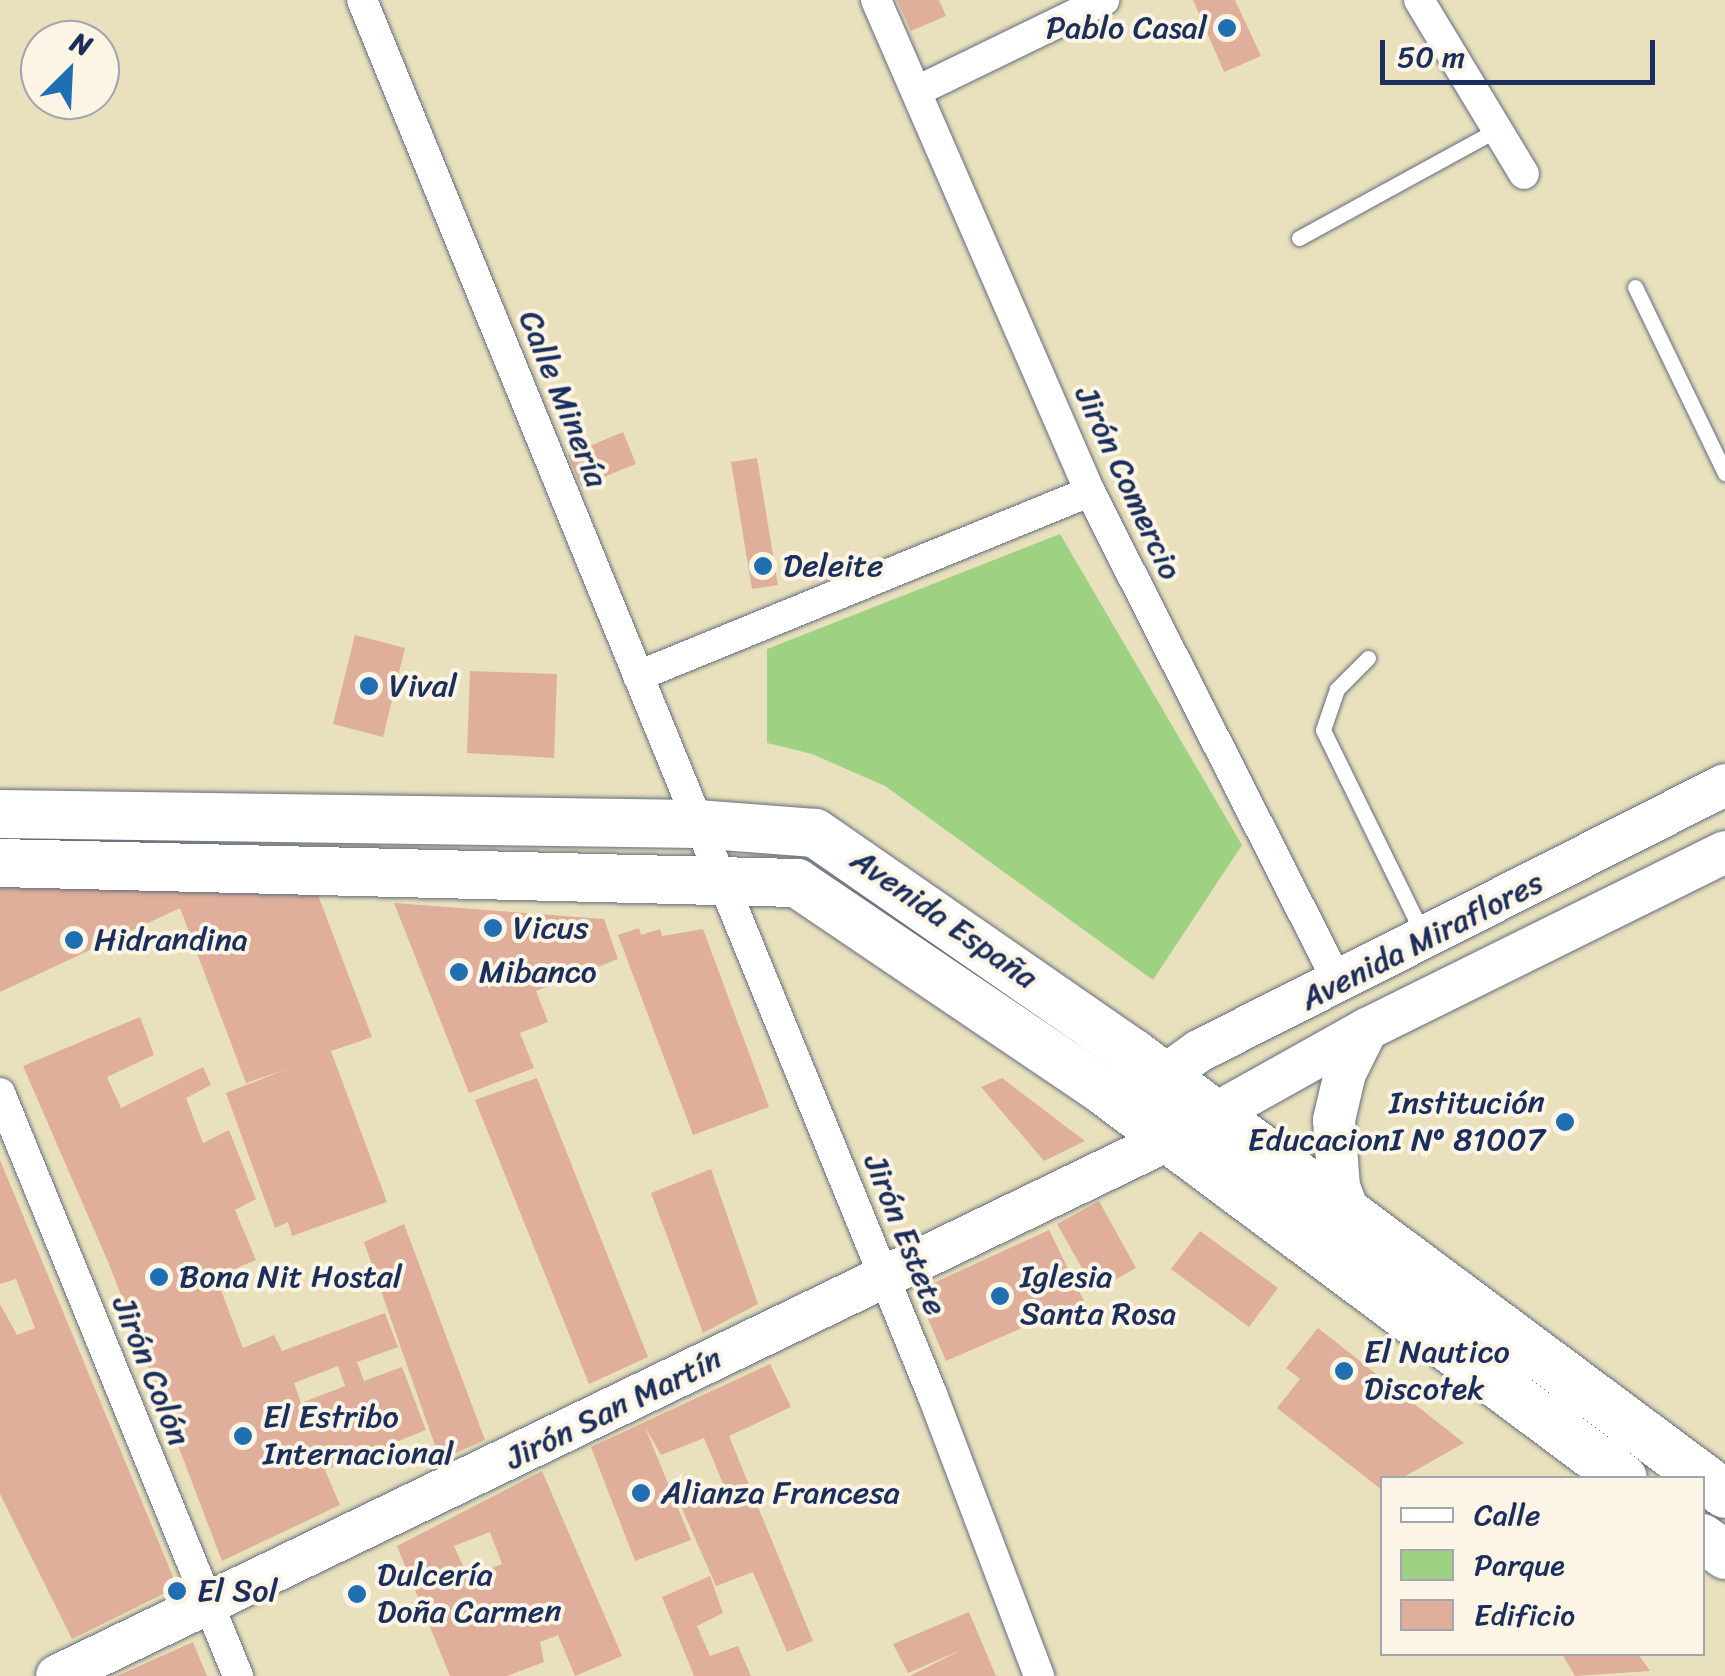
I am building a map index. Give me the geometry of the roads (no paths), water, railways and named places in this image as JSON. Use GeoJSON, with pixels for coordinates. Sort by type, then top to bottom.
{"type":"FeatureCollection","features":[{"type":"Feature","properties":{"kind":"main road","name":"Avenida Miraflores"},"geometry":{"type":"LineString","coordinates":[[1125,1106],[1163,1075],[1725,785]]}},
{"type":"Feature","properties":{"kind":"main road","name":"Avenida España"},"geometry":{"type":"LineString","coordinates":[[0,814],[698,824],[782,828],[839,845],[1163,1075],[1701,1476]]}},
{"type":"Feature","properties":{"kind":"main road","name":"Avenida Miraflores"},"geometry":{"type":"LineString","coordinates":[[1170,1139],[1367,1030],[1725,852]]}},
{"type":"Feature","properties":{"kind":"main road","name":"Avenida España"},"geometry":{"type":"LineString","coordinates":[[0,863],[797,883],[821,894],[1125,1106],[1620,1476]]}},
{"type":"Feature","properties":{"kind":"main road"},"geometry":{"type":"LineString","coordinates":[[1351,1218],[1339,1187],[1334,1120],[1344,1073],[1367,1030]]}},
{"type":"Feature","properties":{"kind":"main road","name":"Jirón San Martín"},"geometry":{"type":"LineString","coordinates":[[58,1676],[1170,1139]]}},
{"type":"Feature","properties":{"kind":"street","name":"Calle Minería"},"geometry":{"type":"LineString","coordinates":[[362,0],[698,824]]}},
{"type":"Feature","properties":{"kind":"street","name":"Jirón Comercio"},"geometry":{"type":"LineString","coordinates":[[876,0],[919,90],[1090,492],[1339,984]]}},
{"type":"Feature","properties":{"kind":"street"},"geometry":{"type":"LineString","coordinates":[[919,90],[1104,0]]}},
{"type":"Feature","properties":{"kind":"street"},"geometry":{"type":"LineString","coordinates":[[1419,0],[1524,174]]}},
{"type":"Feature","properties":{"kind":"street"},"geometry":{"type":"LineString","coordinates":[[638,676],[1090,492]]}},
{"type":"Feature","properties":{"kind":"street","name":"Jirón Estete"},"geometry":{"type":"LineString","coordinates":[[698,824],[884,1278],[1039,1676]]}},
{"type":"Feature","properties":{"kind":"street","name":"Jirón Colón"},"geometry":{"type":"LineString","coordinates":[[0,1093],[238,1676]]}},
{"type":"Feature","properties":{"kind":"lane"},"geometry":{"type":"LineString","coordinates":[[1298,238],[1498,129]]}},
{"type":"Feature","properties":{"kind":"lane"},"geometry":{"type":"LineString","coordinates":[[1635,287],[1725,473]]}},
{"type":"Feature","properties":{"kind":"lane"},"geometry":{"type":"LineString","coordinates":[[1368,658],[1337,689],[1323,730],[1426,940]]}},
{"type":"Feature","properties":{"kind":"place","name":"Pablo Casal"},"geometry":{"type":"Point","coordinates":[1227,28]}},
{"type":"Feature","properties":{"kind":"place","name":"Deleite"},"geometry":{"type":"Point","coordinates":[763,566]}},
{"type":"Feature","properties":{"kind":"place","name":"Vival"},"geometry":{"type":"Point","coordinates":[369,686]}},
{"type":"Feature","properties":{"kind":"place","name":"Vicus"},"geometry":{"type":"Point","coordinates":[493,928]}},
{"type":"Feature","properties":{"kind":"place","name":"Hidrandina"},"geometry":{"type":"Point","coordinates":[74,940]}},
{"type":"Feature","properties":{"kind":"place","name":"Mibanco"},"geometry":{"type":"Point","coordinates":[459,972]}},
{"type":"Feature","properties":{"kind":"place","name":"Institución EducacionI Nº 81007"},"geometry":{"type":"Point","coordinates":[1565,1122]}},
{"type":"Feature","properties":{"kind":"place","name":"Bona Nit Hostal"},"geometry":{"type":"Point","coordinates":[159,1277]}},
{"type":"Feature","properties":{"kind":"place","name":"Iglesia Santa Rosa"},"geometry":{"type":"Point","coordinates":[1000,1296]}},
{"type":"Feature","properties":{"kind":"place","name":"El Nautico Discotek"},"geometry":{"type":"Point","coordinates":[1344,1371]}},
{"type":"Feature","properties":{"kind":"place","name":"El Estribo Internacional"},"geometry":{"type":"Point","coordinates":[243,1436]}},
{"type":"Feature","properties":{"kind":"place","name":"Alianza Francesa"},"geometry":{"type":"Point","coordinates":[641,1493]}},
{"type":"Feature","properties":{"kind":"place","name":"El Sol"},"geometry":{"type":"Point","coordinates":[177,1591]}},
{"type":"Feature","properties":{"kind":"place","name":"Dulcería Doña Carmen"},"geometry":{"type":"Point","coordinates":[357,1594]}}]}
